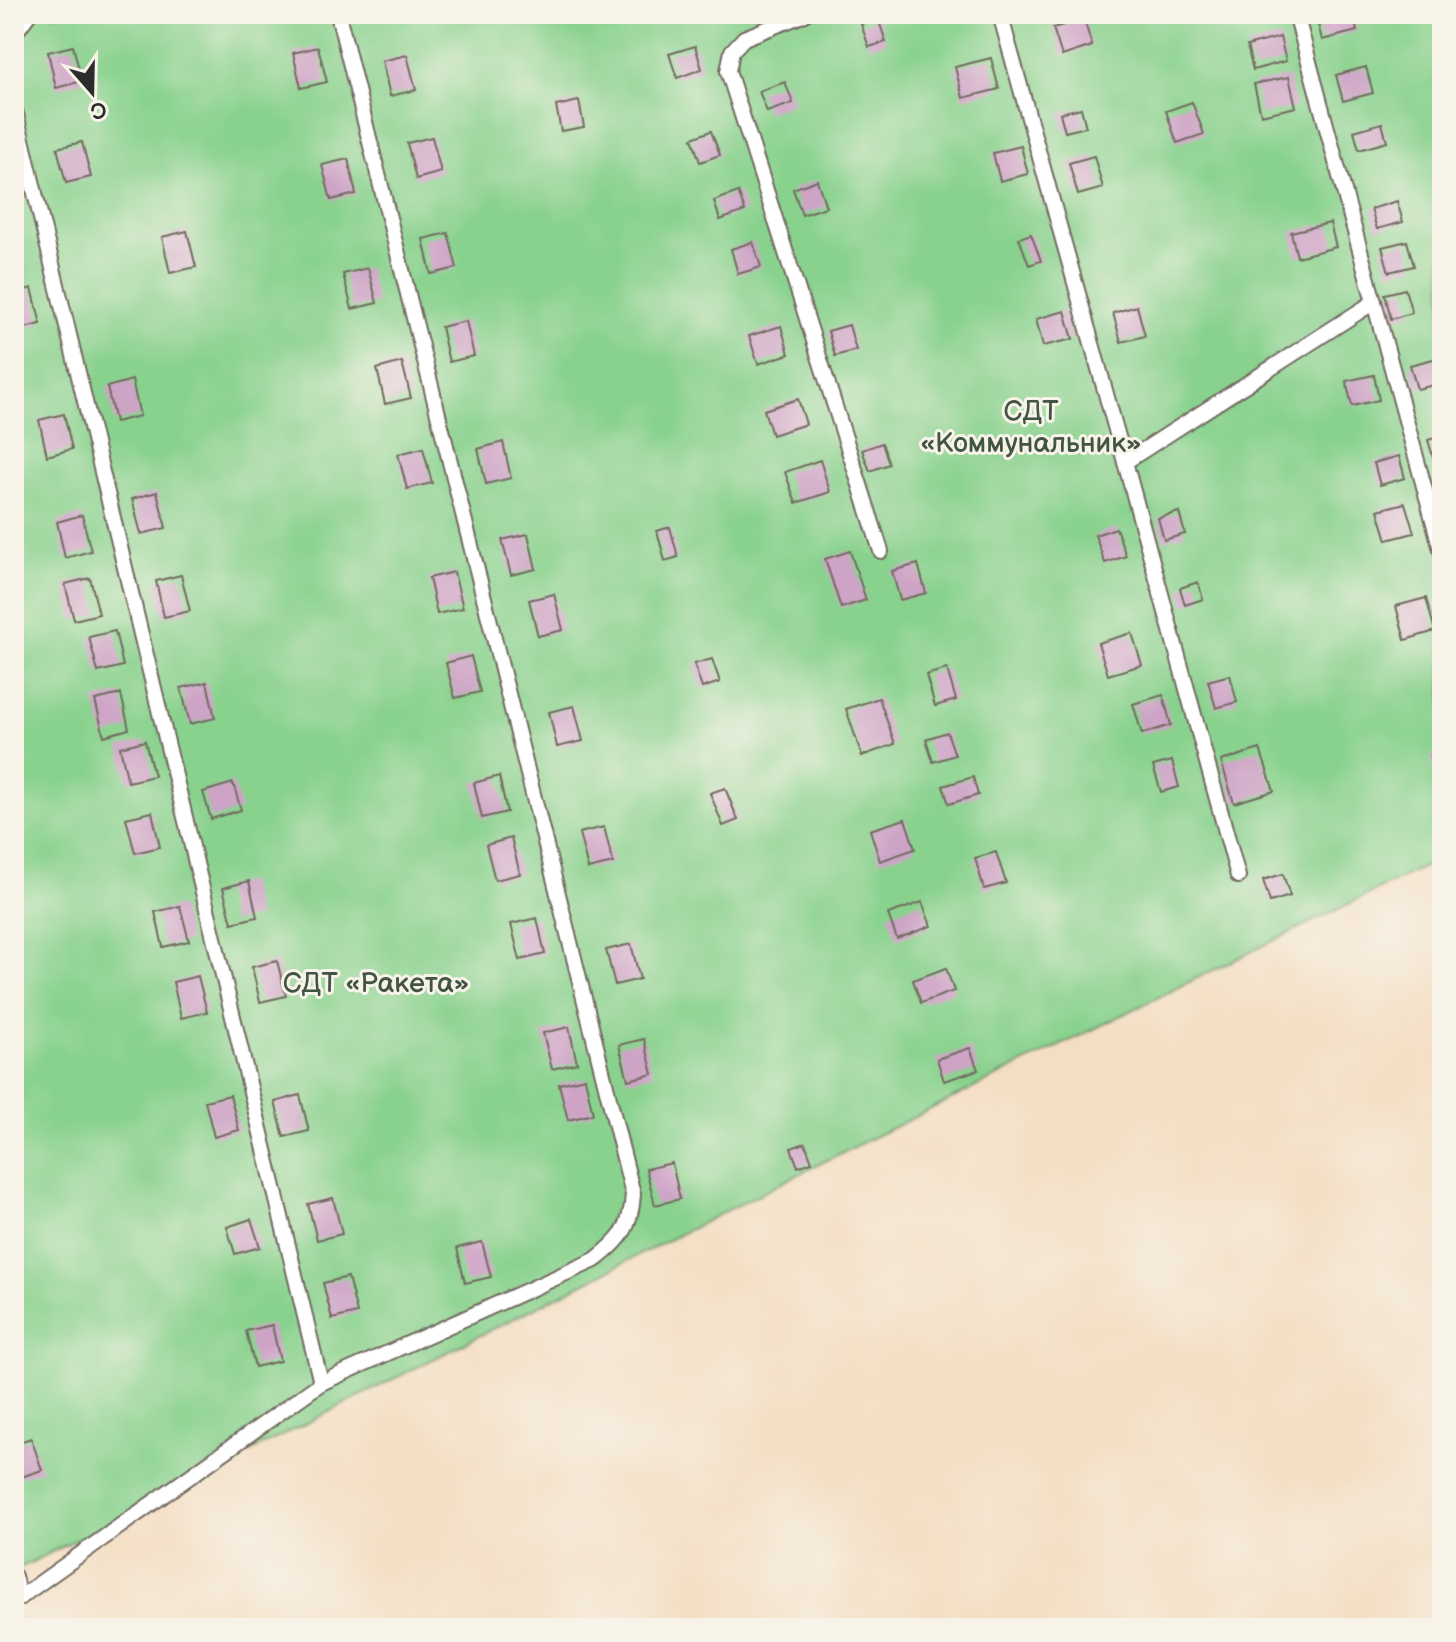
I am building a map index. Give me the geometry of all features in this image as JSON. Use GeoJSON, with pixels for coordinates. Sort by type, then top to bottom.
{"type":"FeatureCollection","features":[{"type":"Feature","properties":{"kind":"lane"},"geometry":{"type":"LineString","coordinates":[[14,34],[29,14]]}},
{"type":"Feature","properties":{"kind":"lane"},"geometry":{"type":"LineString","coordinates":[[14,1576],[19,1598],[321,1383],[595,1260],[618,1242],[632,1216],[633,1194],[338,14]]}},
{"type":"Feature","properties":{"kind":"lane"},"geometry":{"type":"LineString","coordinates":[[805,14],[744,38],[732,51],[728,71],[881,551]]}},
{"type":"Feature","properties":{"kind":"lane"},"geometry":{"type":"LineString","coordinates":[[1000,14],[1238,876]]}},
{"type":"Feature","properties":{"kind":"lane"},"geometry":{"type":"LineString","coordinates":[[1296,14],[1442,553]]}},
{"type":"Feature","properties":{"kind":"lane"},"geometry":{"type":"LineString","coordinates":[[14,106],[321,1383]]}},
{"type":"Feature","properties":{"kind":"lane"},"geometry":{"type":"LineString","coordinates":[[1125,462],[1374,302]]}},
{"type":"Feature","properties":{"kind":"green space"},"geometry":{"type":"Polygon","coordinates":[[[14,14],[1442,14],[1442,858],[821,1163],[14,1571],[14,14]]]}},
{"type":"Feature","properties":{"kind":"building"},"geometry":{"type":"Polygon","coordinates":[[[1353,14],[1357,31],[1322,40],[1317,20],[1353,14]]]}},
{"type":"Feature","properties":{"kind":"building"},"geometry":{"type":"Polygon","coordinates":[[[878,18],[886,42],[869,47],[861,24],[878,18]]]}},
{"type":"Feature","properties":{"kind":"building"},"geometry":{"type":"Polygon","coordinates":[[[1084,19],[1092,46],[1062,56],[1053,28],[1084,19]]]}},
{"type":"Feature","properties":{"kind":"building"},"geometry":{"type":"Polygon","coordinates":[[[1280,37],[1286,61],[1253,70],[1247,46],[1280,37]]]}},
{"type":"Feature","properties":{"kind":"building"},"geometry":{"type":"Polygon","coordinates":[[[73,46],[82,81],[56,88],[48,52],[73,46]]]}},
{"type":"Feature","properties":{"kind":"building"},"geometry":{"type":"Polygon","coordinates":[[[695,46],[702,69],[677,78],[669,54],[695,46]]]}},
{"type":"Feature","properties":{"kind":"building"},"geometry":{"type":"Polygon","coordinates":[[[318,47],[327,82],[301,88],[293,53],[318,47]]]}},
{"type":"Feature","properties":{"kind":"building"},"geometry":{"type":"Polygon","coordinates":[[[407,55],[416,90],[390,96],[382,61],[407,55]]]}},
{"type":"Feature","properties":{"kind":"building"},"geometry":{"type":"Polygon","coordinates":[[[991,58],[999,89],[963,98],[955,67],[991,58]]]}},
{"type":"Feature","properties":{"kind":"building"},"geometry":{"type":"Polygon","coordinates":[[[1366,67],[1373,93],[1343,101],[1336,75],[1366,67]]]}},
{"type":"Feature","properties":{"kind":"building"},"geometry":{"type":"Polygon","coordinates":[[[1289,77],[1296,107],[1261,115],[1254,84],[1289,77]]]}},
{"type":"Feature","properties":{"kind":"building"},"geometry":{"type":"Polygon","coordinates":[[[785,82],[793,103],[767,112],[759,91],[785,82]]]}},
{"type":"Feature","properties":{"kind":"building"},"geometry":{"type":"Polygon","coordinates":[[[579,101],[584,127],[561,131],[556,106],[579,101]]]}},
{"type":"Feature","properties":{"kind":"building"},"geometry":{"type":"Polygon","coordinates":[[[1192,102],[1204,134],[1177,143],[1166,111],[1192,102]]]}},
{"type":"Feature","properties":{"kind":"building"},"geometry":{"type":"Polygon","coordinates":[[[1081,108],[1086,127],[1065,132],[1060,113],[1081,108]]]}},
{"type":"Feature","properties":{"kind":"building"},"geometry":{"type":"Polygon","coordinates":[[[1382,123],[1387,142],[1359,150],[1354,131],[1382,123]]]}},
{"type":"Feature","properties":{"kind":"building"},"geometry":{"type":"Polygon","coordinates":[[[711,131],[720,155],[700,162],[692,138],[711,131]]]}},
{"type":"Feature","properties":{"kind":"building"},"geometry":{"type":"Polygon","coordinates":[[[432,137],[441,172],[416,179],[407,143],[432,137]]]}},
{"type":"Feature","properties":{"kind":"building"},"geometry":{"type":"Polygon","coordinates":[[[82,142],[91,177],[66,183],[57,148],[82,142]]]}},
{"type":"Feature","properties":{"kind":"building"},"geometry":{"type":"Polygon","coordinates":[[[1021,146],[1028,174],[1000,181],[993,153],[1021,146]]]}},
{"type":"Feature","properties":{"kind":"building"},"geometry":{"type":"Polygon","coordinates":[[[1094,156],[1103,188],[1078,195],[1069,163],[1094,156]]]}},
{"type":"Feature","properties":{"kind":"building"},"geometry":{"type":"Polygon","coordinates":[[[348,159],[356,194],[331,200],[322,165],[348,159]]]}},
{"type":"Feature","properties":{"kind":"building"},"geometry":{"type":"Polygon","coordinates":[[[817,180],[826,207],[802,215],[793,189],[817,180]]]}},
{"type":"Feature","properties":{"kind":"building"},"geometry":{"type":"Polygon","coordinates":[[[738,192],[745,211],[720,220],[714,201],[738,192]]]}},
{"type":"Feature","properties":{"kind":"building"},"geometry":{"type":"Polygon","coordinates":[[[1397,201],[1403,222],[1377,229],[1371,209],[1397,201]]]}},
{"type":"Feature","properties":{"kind":"building"},"geometry":{"type":"Polygon","coordinates":[[[1330,223],[1336,247],[1297,257],[1291,232],[1330,223]]]}},
{"type":"Feature","properties":{"kind":"building"},"geometry":{"type":"Polygon","coordinates":[[[187,231],[196,267],[170,273],[162,237],[187,231]]]}},
{"type":"Feature","properties":{"kind":"building"},"geometry":{"type":"Polygon","coordinates":[[[448,233],[457,268],[431,274],[423,239],[448,233]]]}},
{"type":"Feature","properties":{"kind":"building"},"geometry":{"type":"Polygon","coordinates":[[[1031,234],[1041,261],[1029,265],[1019,238],[1031,234]]]}},
{"type":"Feature","properties":{"kind":"building"},"geometry":{"type":"Polygon","coordinates":[[[1407,241],[1414,266],[1389,272],[1382,247],[1407,241]]]}},
{"type":"Feature","properties":{"kind":"building"},"geometry":{"type":"Polygon","coordinates":[[[753,242],[761,267],[738,274],[731,249],[753,242]]]}},
{"type":"Feature","properties":{"kind":"building"},"geometry":{"type":"Polygon","coordinates":[[[368,268],[377,303],[352,309],[343,274],[368,268]]]}},
{"type":"Feature","properties":{"kind":"building"},"geometry":{"type":"Polygon","coordinates":[[[32,288],[41,324],[16,330],[14,293],[32,288]]]}},
{"type":"Feature","properties":{"kind":"building"},"geometry":{"type":"Polygon","coordinates":[[[1405,289],[1412,313],[1391,319],[1385,294],[1405,289]]]}},
{"type":"Feature","properties":{"kind":"building"},"geometry":{"type":"Polygon","coordinates":[[[1137,306],[1145,336],[1121,342],[1113,313],[1137,306]]]}},
{"type":"Feature","properties":{"kind":"building"},"geometry":{"type":"Polygon","coordinates":[[[1065,311],[1073,339],[1043,346],[1036,319],[1065,311]]]}},
{"type":"Feature","properties":{"kind":"building"},"geometry":{"type":"Polygon","coordinates":[[[466,321],[474,356],[449,362],[441,327],[466,321]]]}},
{"type":"Feature","properties":{"kind":"building"},"geometry":{"type":"Polygon","coordinates":[[[849,325],[856,350],[835,356],[828,331],[849,325]]]}},
{"type":"Feature","properties":{"kind":"building"},"geometry":{"type":"Polygon","coordinates":[[[781,326],[789,354],[758,364],[749,336],[781,326]]]}},
{"type":"Feature","properties":{"kind":"building"},"geometry":{"type":"Polygon","coordinates":[[[1437,358],[1442,383],[1417,389],[1410,365],[1437,358]]]}},
{"type":"Feature","properties":{"kind":"building"},"geometry":{"type":"Polygon","coordinates":[[[402,362],[411,398],[385,404],[377,369],[402,362]]]}},
{"type":"Feature","properties":{"kind":"building"},"geometry":{"type":"Polygon","coordinates":[[[1374,375],[1379,400],[1352,406],[1346,381],[1374,375]]]}},
{"type":"Feature","properties":{"kind":"building"},"geometry":{"type":"Polygon","coordinates":[[[132,380],[140,416],[115,422],[107,387],[132,380]]]}},
{"type":"Feature","properties":{"kind":"building"},"geometry":{"type":"Polygon","coordinates":[[[798,399],[806,424],[772,435],[764,410],[798,399]]]}},
{"type":"Feature","properties":{"kind":"building"},"geometry":{"type":"Polygon","coordinates":[[[64,414],[72,449],[47,456],[39,420],[64,414]]]}},
{"type":"Feature","properties":{"kind":"building"},"geometry":{"type":"Polygon","coordinates":[[[1442,436],[1442,465],[1436,467],[1428,440],[1442,436]]]}},
{"type":"Feature","properties":{"kind":"building"},"geometry":{"type":"Polygon","coordinates":[[[503,442],[511,478],[486,484],[478,449],[503,442]]]}},
{"type":"Feature","properties":{"kind":"building"},"geometry":{"type":"Polygon","coordinates":[[[882,443],[889,464],[870,471],[862,450],[882,443]]]}},
{"type":"Feature","properties":{"kind":"building"},"geometry":{"type":"Polygon","coordinates":[[[423,448],[432,483],[407,489],[398,454],[423,448]]]}},
{"type":"Feature","properties":{"kind":"building"},"geometry":{"type":"Polygon","coordinates":[[[1399,456],[1405,478],[1380,485],[1374,463],[1399,456]]]}},
{"type":"Feature","properties":{"kind":"building"},"geometry":{"type":"Polygon","coordinates":[[[820,460],[830,492],[796,503],[785,472],[820,460]]]}},
{"type":"Feature","properties":{"kind":"building"},"geometry":{"type":"Polygon","coordinates":[[[157,492],[166,528],[141,534],[132,499],[157,492]]]}},
{"type":"Feature","properties":{"kind":"building"},"geometry":{"type":"Polygon","coordinates":[[[1405,503],[1414,533],[1387,540],[1378,510],[1405,503]]]}},
{"type":"Feature","properties":{"kind":"building"},"geometry":{"type":"Polygon","coordinates":[[[1179,512],[1185,534],[1164,540],[1158,518],[1179,512]]]}},
{"type":"Feature","properties":{"kind":"building"},"geometry":{"type":"Polygon","coordinates":[[[82,515],[91,551],[65,558],[57,522],[82,515]]]}},
{"type":"Feature","properties":{"kind":"building"},"geometry":{"type":"Polygon","coordinates":[[[670,527],[678,557],[665,561],[657,531],[670,527]]]}},
{"type":"Feature","properties":{"kind":"building"},"geometry":{"type":"Polygon","coordinates":[[[1116,528],[1126,556],[1105,563],[1095,535],[1116,528]]]}},
{"type":"Feature","properties":{"kind":"building"},"geometry":{"type":"Polygon","coordinates":[[[528,534],[536,569],[511,575],[502,540],[528,534]]]}},
{"type":"Feature","properties":{"kind":"building"},"geometry":{"type":"Polygon","coordinates":[[[850,551],[866,600],[841,608],[825,559],[850,551]]]}},
{"type":"Feature","properties":{"kind":"building"},"geometry":{"type":"Polygon","coordinates":[[[918,564],[926,593],[900,600],[892,571],[918,564]]]}},
{"type":"Feature","properties":{"kind":"building"},"geometry":{"type":"Polygon","coordinates":[[[454,572],[463,608],[437,614],[429,578],[454,572]]]}},
{"type":"Feature","properties":{"kind":"building"},"geometry":{"type":"Polygon","coordinates":[[[181,575],[190,611],[164,617],[156,581],[181,575]]]}},
{"type":"Feature","properties":{"kind":"building"},"geometry":{"type":"Polygon","coordinates":[[[90,578],[99,614],[74,620],[65,584],[90,578]]]}},
{"type":"Feature","properties":{"kind":"building"},"geometry":{"type":"Polygon","coordinates":[[[1198,582],[1203,599],[1185,605],[1180,588],[1198,582]]]}},
{"type":"Feature","properties":{"kind":"building"},"geometry":{"type":"Polygon","coordinates":[[[554,594],[563,630],[538,636],[529,600],[554,594]]]}},
{"type":"Feature","properties":{"kind":"building"},"geometry":{"type":"Polygon","coordinates":[[[1426,598],[1435,631],[1405,640],[1396,606],[1426,598]]]}},
{"type":"Feature","properties":{"kind":"building"},"geometry":{"type":"Polygon","coordinates":[[[115,631],[123,666],[98,672],[89,637],[115,631]]]}},
{"type":"Feature","properties":{"kind":"building"},"geometry":{"type":"Polygon","coordinates":[[[1132,633],[1142,665],[1108,675],[1098,643],[1132,633]]]}},
{"type":"Feature","properties":{"kind":"building"},"geometry":{"type":"Polygon","coordinates":[[[471,656],[480,692],[455,698],[446,663],[471,656]]]}},
{"type":"Feature","properties":{"kind":"building"},"geometry":{"type":"Polygon","coordinates":[[[712,659],[720,682],[702,688],[694,664],[712,659]]]}},
{"type":"Feature","properties":{"kind":"building"},"geometry":{"type":"Polygon","coordinates":[[[947,669],[956,700],[935,706],[926,675],[947,669]]]}},
{"type":"Feature","properties":{"kind":"building"},"geometry":{"type":"Polygon","coordinates":[[[1230,675],[1237,702],[1216,708],[1208,681],[1230,675]]]}},
{"type":"Feature","properties":{"kind":"building"},"geometry":{"type":"Polygon","coordinates":[[[207,682],[215,718],[190,724],[181,688],[207,682]]]}},
{"type":"Feature","properties":{"kind":"building"},"geometry":{"type":"Polygon","coordinates":[[[121,694],[129,729],[104,736],[95,700],[121,694]]]}},
{"type":"Feature","properties":{"kind":"building"},"geometry":{"type":"Polygon","coordinates":[[[1163,695],[1171,725],[1142,734],[1133,704],[1163,695]]]}},
{"type":"Feature","properties":{"kind":"building"},"geometry":{"type":"Polygon","coordinates":[[[879,698],[895,744],[862,756],[846,709],[879,698]]]}},
{"type":"Feature","properties":{"kind":"building"},"geometry":{"type":"Polygon","coordinates":[[[574,706],[583,741],[557,747],[549,712],[574,706]]]}},
{"type":"Feature","properties":{"kind":"building"},"geometry":{"type":"Polygon","coordinates":[[[947,732],[955,755],[933,762],[926,739],[947,732]]]}},
{"type":"Feature","properties":{"kind":"building"},"geometry":{"type":"Polygon","coordinates":[[[145,741],[154,776],[128,782],[120,747],[145,741]]]}},
{"type":"Feature","properties":{"kind":"building"},"geometry":{"type":"Polygon","coordinates":[[[1260,749],[1274,791],[1234,803],[1221,761],[1260,749]]]}},
{"type":"Feature","properties":{"kind":"building"},"geometry":{"type":"Polygon","coordinates":[[[1442,752],[1442,777],[1437,778],[1431,755],[1442,752]]]}},
{"type":"Feature","properties":{"kind":"building"},"geometry":{"type":"Polygon","coordinates":[[[1172,761],[1179,787],[1161,792],[1153,766],[1172,761]]]}},
{"type":"Feature","properties":{"kind":"building"},"geometry":{"type":"Polygon","coordinates":[[[499,776],[507,812],[482,818],[474,783],[499,776]]]}},
{"type":"Feature","properties":{"kind":"building"},"geometry":{"type":"Polygon","coordinates":[[[973,777],[978,795],[949,804],[943,786],[973,777]]]}},
{"type":"Feature","properties":{"kind":"building"},"geometry":{"type":"Polygon","coordinates":[[[233,783],[241,810],[211,819],[203,792],[233,783]]]}},
{"type":"Feature","properties":{"kind":"building"},"geometry":{"type":"Polygon","coordinates":[[[725,788],[738,820],[723,826],[710,793],[725,788]]]}},
{"type":"Feature","properties":{"kind":"building"},"geometry":{"type":"Polygon","coordinates":[[[152,812],[160,847],[135,853],[126,818],[152,812]]]}},
{"type":"Feature","properties":{"kind":"building"},"geometry":{"type":"Polygon","coordinates":[[[905,819],[915,849],[880,861],[870,830],[905,819]]]}},
{"type":"Feature","properties":{"kind":"building"},"geometry":{"type":"Polygon","coordinates":[[[604,827],[613,863],[588,869],[579,833],[604,827]]]}},
{"type":"Feature","properties":{"kind":"building"},"geometry":{"type":"Polygon","coordinates":[[[511,838],[520,874],[495,880],[486,845],[511,838]]]}},
{"type":"Feature","properties":{"kind":"building"},"geometry":{"type":"Polygon","coordinates":[[[996,852],[1006,883],[984,889],[975,858],[996,852]]]}},
{"type":"Feature","properties":{"kind":"building"},"geometry":{"type":"Polygon","coordinates":[[[1283,874],[1290,896],[1270,902],[1263,880],[1283,874]]]}},
{"type":"Feature","properties":{"kind":"building"},"geometry":{"type":"Polygon","coordinates":[[[249,881],[257,917],[232,923],[223,888],[249,881]]]}},
{"type":"Feature","properties":{"kind":"building"},"geometry":{"type":"Polygon","coordinates":[[[922,902],[931,926],[897,939],[888,914],[922,902]]]}},
{"type":"Feature","properties":{"kind":"building"},"geometry":{"type":"Polygon","coordinates":[[[180,906],[189,941],[163,947],[155,912],[180,906]]]}},
{"type":"Feature","properties":{"kind":"building"},"geometry":{"type":"Polygon","coordinates":[[[537,918],[545,954],[520,960],[511,924],[537,918]]]}},
{"type":"Feature","properties":{"kind":"building"},"geometry":{"type":"Polygon","coordinates":[[[631,944],[640,979],[615,985],[606,950],[631,944]]]}},
{"type":"Feature","properties":{"kind":"building"},"geometry":{"type":"Polygon","coordinates":[[[277,961],[286,996],[260,1002],[252,967],[277,961]]]}},
{"type":"Feature","properties":{"kind":"building"},"geometry":{"type":"Polygon","coordinates":[[[946,968],[954,991],[921,1003],[913,980],[946,968]]]}},
{"type":"Feature","properties":{"kind":"building"},"geometry":{"type":"Polygon","coordinates":[[[198,976],[207,1012],[181,1018],[173,982],[198,976]]]}},
{"type":"Feature","properties":{"kind":"building"},"geometry":{"type":"Polygon","coordinates":[[[569,1027],[577,1063],[552,1069],[543,1033],[569,1027]]]}},
{"type":"Feature","properties":{"kind":"building"},"geometry":{"type":"Polygon","coordinates":[[[644,1039],[653,1074],[628,1080],[619,1045],[644,1039]]]}},
{"type":"Feature","properties":{"kind":"building"},"geometry":{"type":"Polygon","coordinates":[[[970,1048],[978,1070],[944,1081],[937,1059],[970,1048]]]}},
{"type":"Feature","properties":{"kind":"building"},"geometry":{"type":"Polygon","coordinates":[[[585,1078],[593,1114],[568,1120],[559,1084],[585,1078]]]}},
{"type":"Feature","properties":{"kind":"building"},"geometry":{"type":"Polygon","coordinates":[[[230,1095],[239,1130],[214,1137],[205,1101],[230,1095]]]}},
{"type":"Feature","properties":{"kind":"building"},"geometry":{"type":"Polygon","coordinates":[[[300,1095],[309,1131],[284,1137],[275,1102],[300,1095]]]}},
{"type":"Feature","properties":{"kind":"building"},"geometry":{"type":"Polygon","coordinates":[[[805,1143],[812,1162],[798,1167],[791,1148],[805,1143]]]}},
{"type":"Feature","properties":{"kind":"building"},"geometry":{"type":"Polygon","coordinates":[[[672,1163],[680,1199],[655,1205],[646,1169],[672,1163]]]}},
{"type":"Feature","properties":{"kind":"building"},"geometry":{"type":"Polygon","coordinates":[[[333,1198],[342,1234],[317,1240],[308,1204],[333,1198]]]}},
{"type":"Feature","properties":{"kind":"building"},"geometry":{"type":"Polygon","coordinates":[[[251,1219],[260,1247],[235,1254],[227,1227],[251,1219]]]}},
{"type":"Feature","properties":{"kind":"building"},"geometry":{"type":"Polygon","coordinates":[[[482,1242],[491,1277],[465,1283],[457,1248],[482,1242]]]}},
{"type":"Feature","properties":{"kind":"building"},"geometry":{"type":"Polygon","coordinates":[[[348,1277],[357,1313],[332,1319],[323,1283],[348,1277]]]}},
{"type":"Feature","properties":{"kind":"building"},"geometry":{"type":"Polygon","coordinates":[[[272,1325],[280,1361],[255,1367],[246,1331],[272,1325]]]}},
{"type":"Feature","properties":{"kind":"building"},"geometry":{"type":"Polygon","coordinates":[[[31,1438],[42,1470],[21,1477],[14,1458],[14,1444],[31,1438]]]}},
{"type":"Feature","properties":{"kind":"park label","name":"СДТ «Коммунальник»"},"geometry":{"type":"Point","coordinates":[1031,426]}},
{"type":"Feature","properties":{"kind":"park label","name":"СДТ «Ракета»"},"geometry":{"type":"Point","coordinates":[376,982]}}]}
